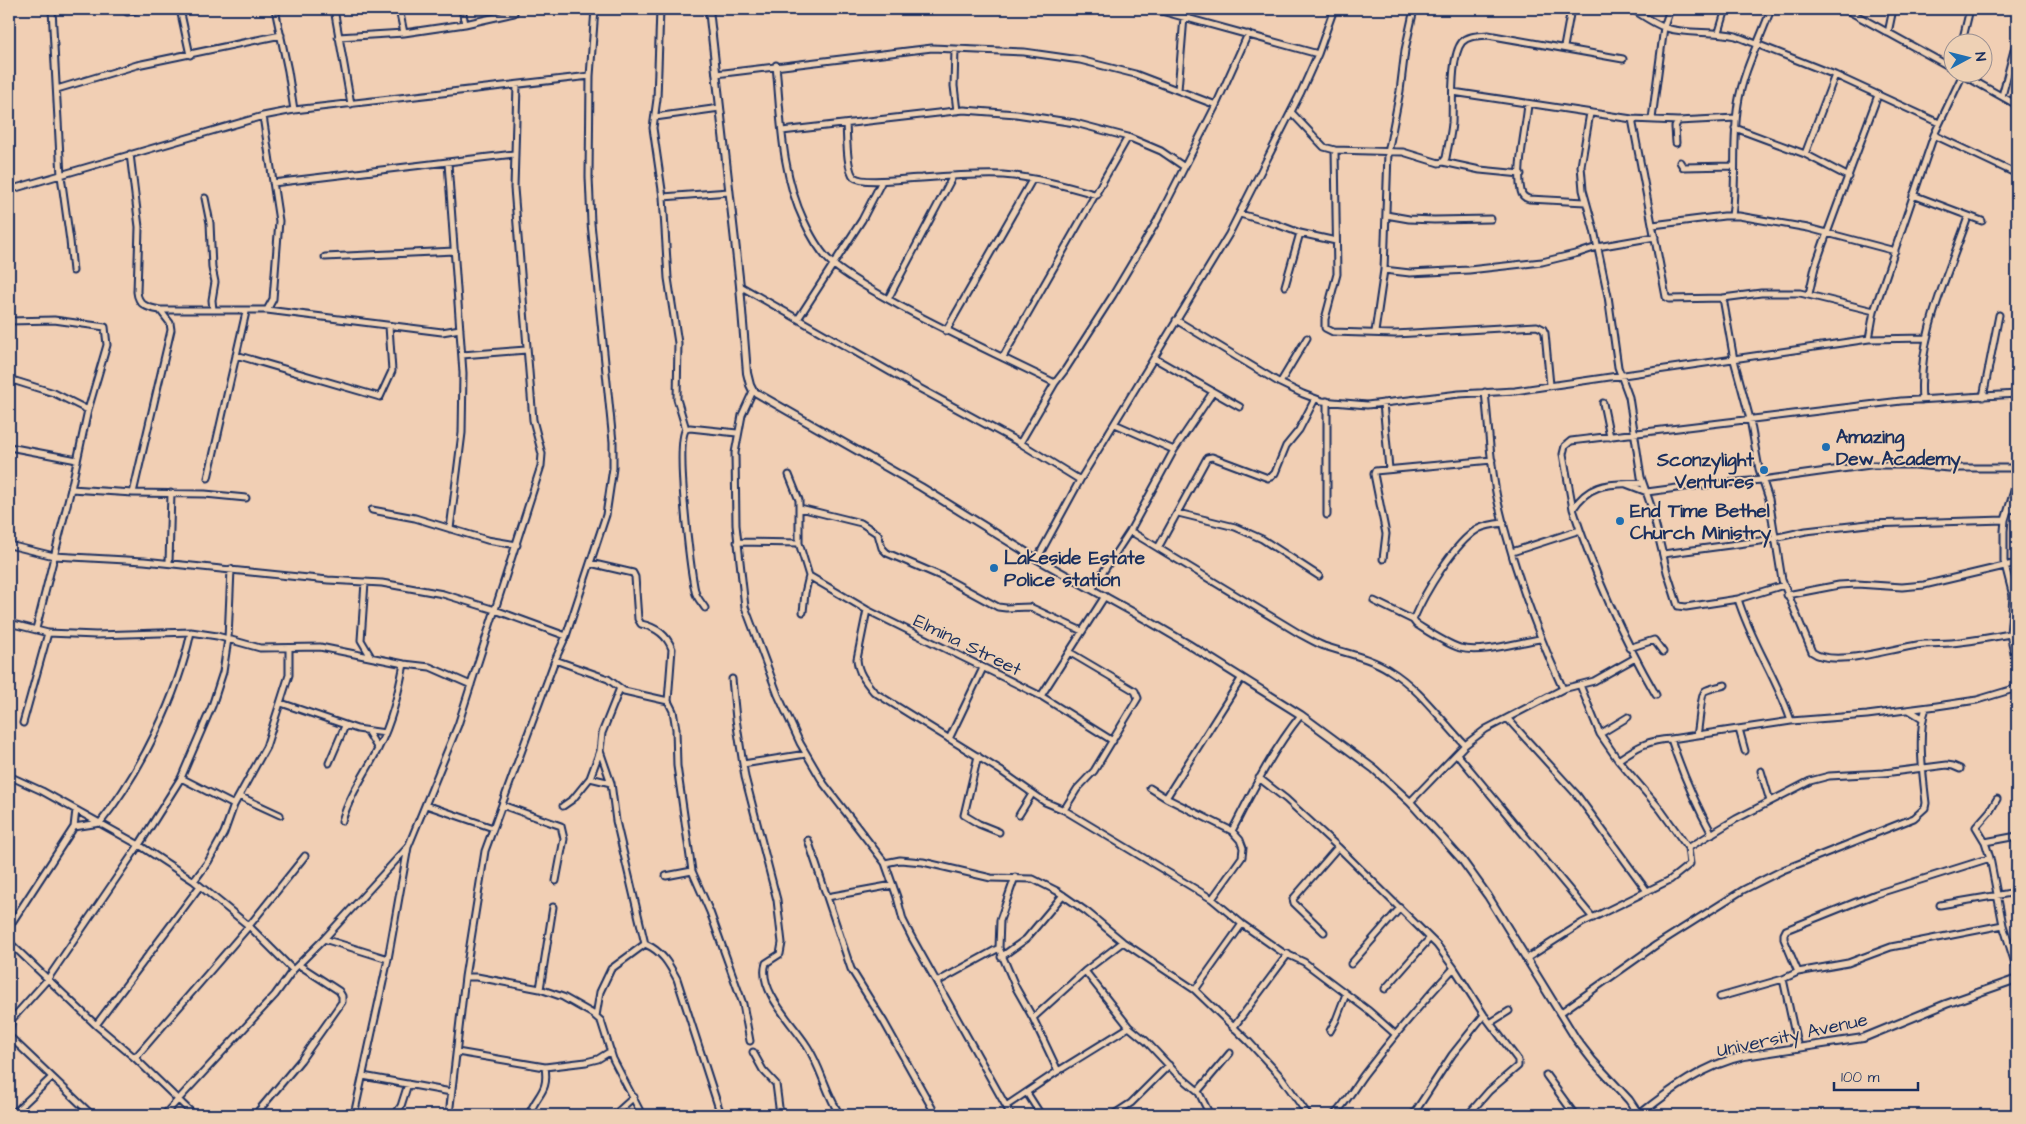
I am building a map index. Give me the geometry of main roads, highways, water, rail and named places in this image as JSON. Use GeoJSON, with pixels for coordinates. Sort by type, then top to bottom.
{"type":"FeatureCollection","features":[{"type":"Feature","properties":{"kind":"place","name":"Amazing Dew Academy"},"geometry":{"type":"Point","coordinates":[1826,447]}},
{"type":"Feature","properties":{"kind":"place","name":"Sconzylight Ventures"},"geometry":{"type":"Point","coordinates":[1764,470]}},
{"type":"Feature","properties":{"kind":"place","name":"End Time Bethel Church Ministry"},"geometry":{"type":"Point","coordinates":[1620,521]}},
{"type":"Feature","properties":{"kind":"place","name":"Lakeside Estate Police station"},"geometry":{"type":"Point","coordinates":[994,568]}}]}
